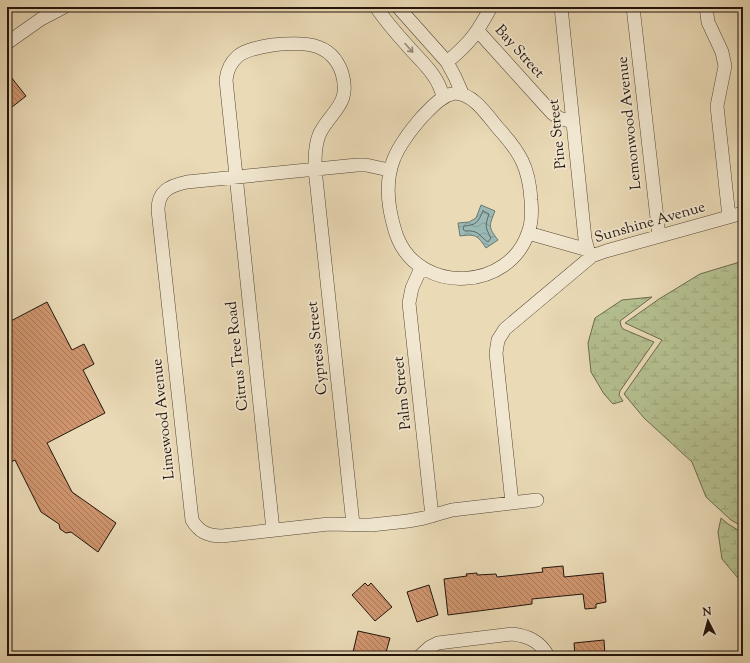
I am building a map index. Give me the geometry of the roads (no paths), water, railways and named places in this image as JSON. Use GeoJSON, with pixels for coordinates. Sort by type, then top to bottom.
{"type":"FeatureCollection","features":[{"type":"Feature","properties":{"kind":"street"},"geometry":{"type":"LineString","coordinates":[[7,43],[41,19],[64,7]]}},
{"type":"Feature","properties":{"kind":"street"},"geometry":{"type":"LineString","coordinates":[[376,7],[433,74],[439,84],[443,97]]}},
{"type":"Feature","properties":{"kind":"street"},"geometry":{"type":"LineString","coordinates":[[447,62],[466,46],[478,31],[491,7]]}},
{"type":"Feature","properties":{"kind":"street","name":"Pine Street"},"geometry":{"type":"LineString","coordinates":[[561,7],[585,239],[590,253]]}},
{"type":"Feature","properties":{"kind":"street","name":"Lemonwood Avenue"},"geometry":{"type":"LineString","coordinates":[[633,7],[658,236]]}},
{"type":"Feature","properties":{"kind":"street"},"geometry":{"type":"LineString","coordinates":[[706,7],[708,22],[722,52],[725,66],[717,106],[729,217]]}},
{"type":"Feature","properties":{"kind":"street"},"geometry":{"type":"LineString","coordinates":[[392,27],[401,11],[447,62],[462,93],[475,102],[511,142],[523,161],[527,172],[531,197],[531,222],[523,244],[506,264],[494,272],[468,278],[442,277],[421,268],[410,259],[404,250],[394,228],[388,193],[389,170],[393,160],[408,135],[428,111],[443,97],[455,93],[462,93]]}},
{"type":"Feature","properties":{"kind":"street","name":"Bay Street"},"geometry":{"type":"LineString","coordinates":[[478,31],[552,113],[559,118],[573,122]]}},
{"type":"Feature","properties":{"kind":"street","name":"Cypress Street"},"geometry":{"type":"LineString","coordinates":[[235,177],[226,87],[227,74],[233,62],[244,52],[261,47],[285,44],[309,44],[318,47],[333,57],[342,72],[344,90],[343,98],[334,116],[320,133],[315,150],[315,169],[353,524]]}},
{"type":"Feature","properties":{"kind":"street","name":"Limewood Avenue"},"geometry":{"type":"LineString","coordinates":[[389,170],[366,165],[357,165],[186,182],[164,191],[160,197],[158,210],[192,520],[198,529],[208,535],[214,536],[329,524],[371,525],[408,522],[452,510],[537,500]]}},
{"type":"Feature","properties":{"kind":"street","name":"Citrus Tree Road"},"geometry":{"type":"LineString","coordinates":[[235,177],[273,530]]}},
{"type":"Feature","properties":{"kind":"street","name":"Sunshine Avenue"},"geometry":{"type":"LineString","coordinates":[[512,503],[496,353],[498,340],[505,329],[590,253],[606,251],[743,213]]}},
{"type":"Feature","properties":{"kind":"street"},"geometry":{"type":"LineString","coordinates":[[528,233],[590,253]]}},
{"type":"Feature","properties":{"kind":"street","name":"Palm Street"},"geometry":{"type":"LineString","coordinates":[[421,268],[412,288],[409,303],[432,516]]}},
{"type":"Feature","properties":{"kind":"street"},"geometry":{"type":"LineString","coordinates":[[420,656],[430,647],[438,643],[512,634],[523,635],[537,642],[548,656]]}},
{"type":"Feature","properties":{"kind":"water"},"geometry":{"type":"Polygon","coordinates":[[[481,205],[495,211],[490,226],[492,232],[498,240],[486,248],[476,236],[460,236],[458,223],[469,222],[476,218],[481,205]]]}}]}
